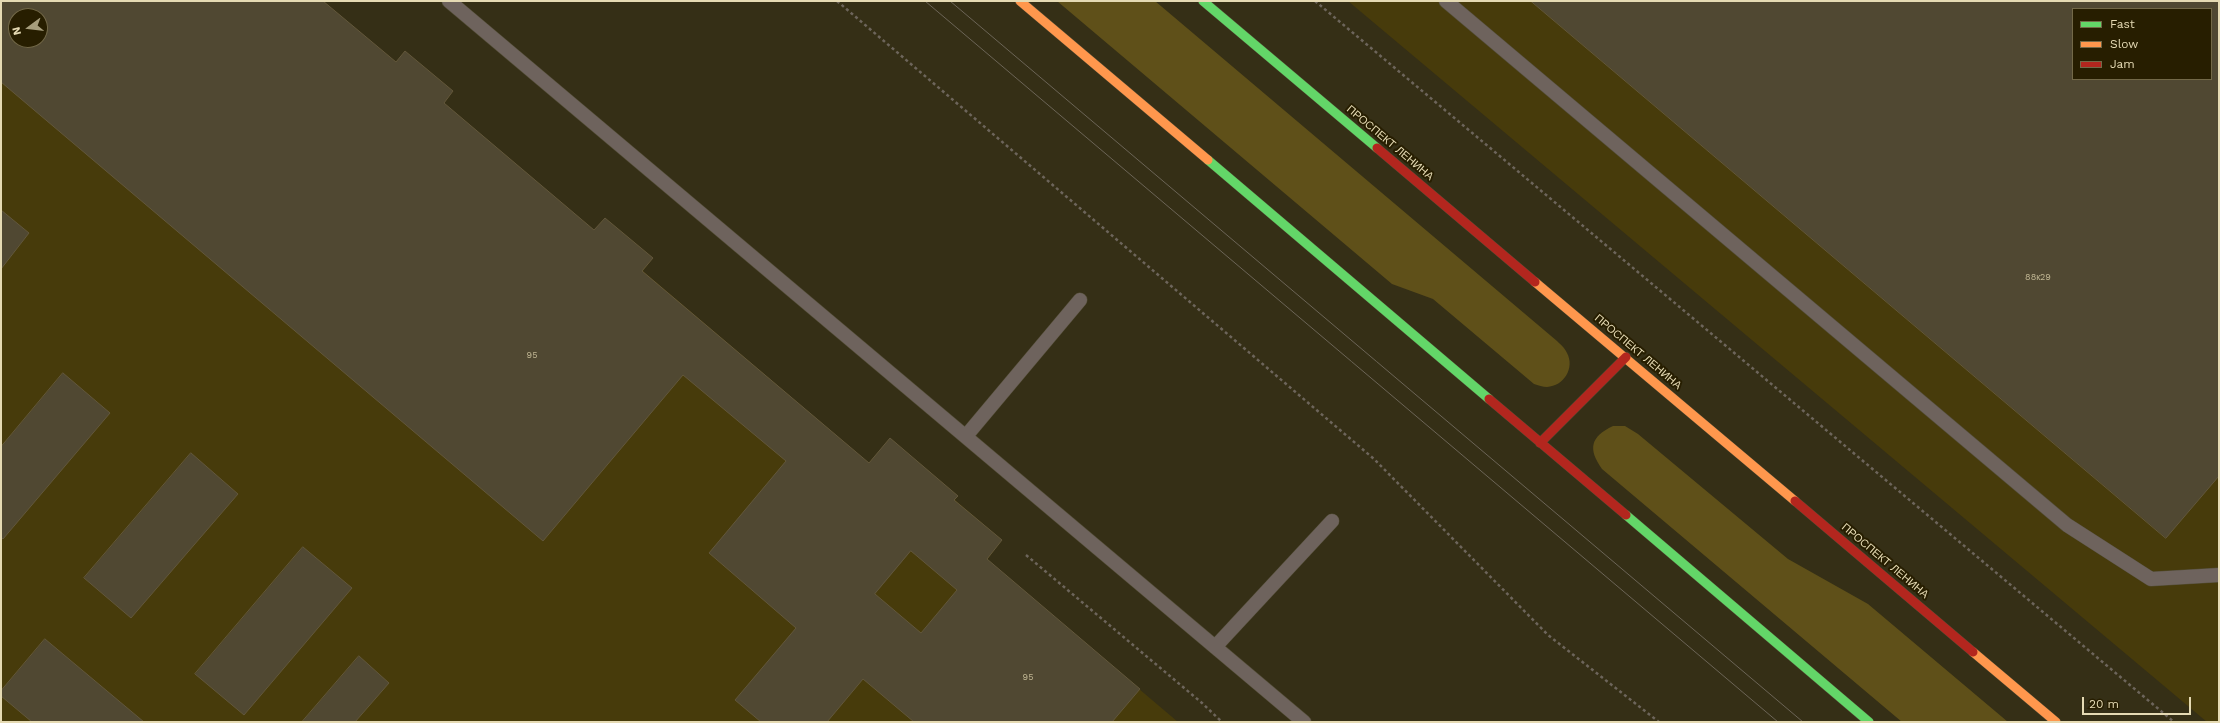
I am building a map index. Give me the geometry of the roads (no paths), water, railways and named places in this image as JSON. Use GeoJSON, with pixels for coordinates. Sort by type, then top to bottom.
{"type":"FeatureCollection","features":[{"type":"Feature","properties":{"kind":"main road"},"geometry":{"type":"LineString","coordinates":[[1020,1],[1869,722]]}},
{"type":"Feature","properties":{"kind":"main road","name":"ПРОСПЕКТ ЛЕНИНА"},"geometry":{"type":"LineString","coordinates":[[1203,1],[2056,722]]}},
{"type":"Feature","properties":{"kind":"main road"},"geometry":{"type":"LineString","coordinates":[[1540,442],[1626,357]]}},
{"type":"Feature","properties":{"kind":"lane"},"geometry":{"type":"LineString","coordinates":[[449,1],[1304,722]]}},
{"type":"Feature","properties":{"kind":"lane"},"geometry":{"type":"LineString","coordinates":[[1446,1],[2067,525],[2150,579],[2219,575]]}},
{"type":"Feature","properties":{"kind":"lane"},"geometry":{"type":"LineString","coordinates":[[966,436],[1080,300]]}},
{"type":"Feature","properties":{"kind":"lane"},"geometry":{"type":"LineString","coordinates":[[1215,647],[1332,521]]}},
{"type":"Feature","properties":{"kind":"tram line"},"geometry":{"type":"LineString","coordinates":[[925,1],[1778,722]]}},
{"type":"Feature","properties":{"kind":"tram line"},"geometry":{"type":"LineString","coordinates":[[950,1],[1803,722]]}}]}
